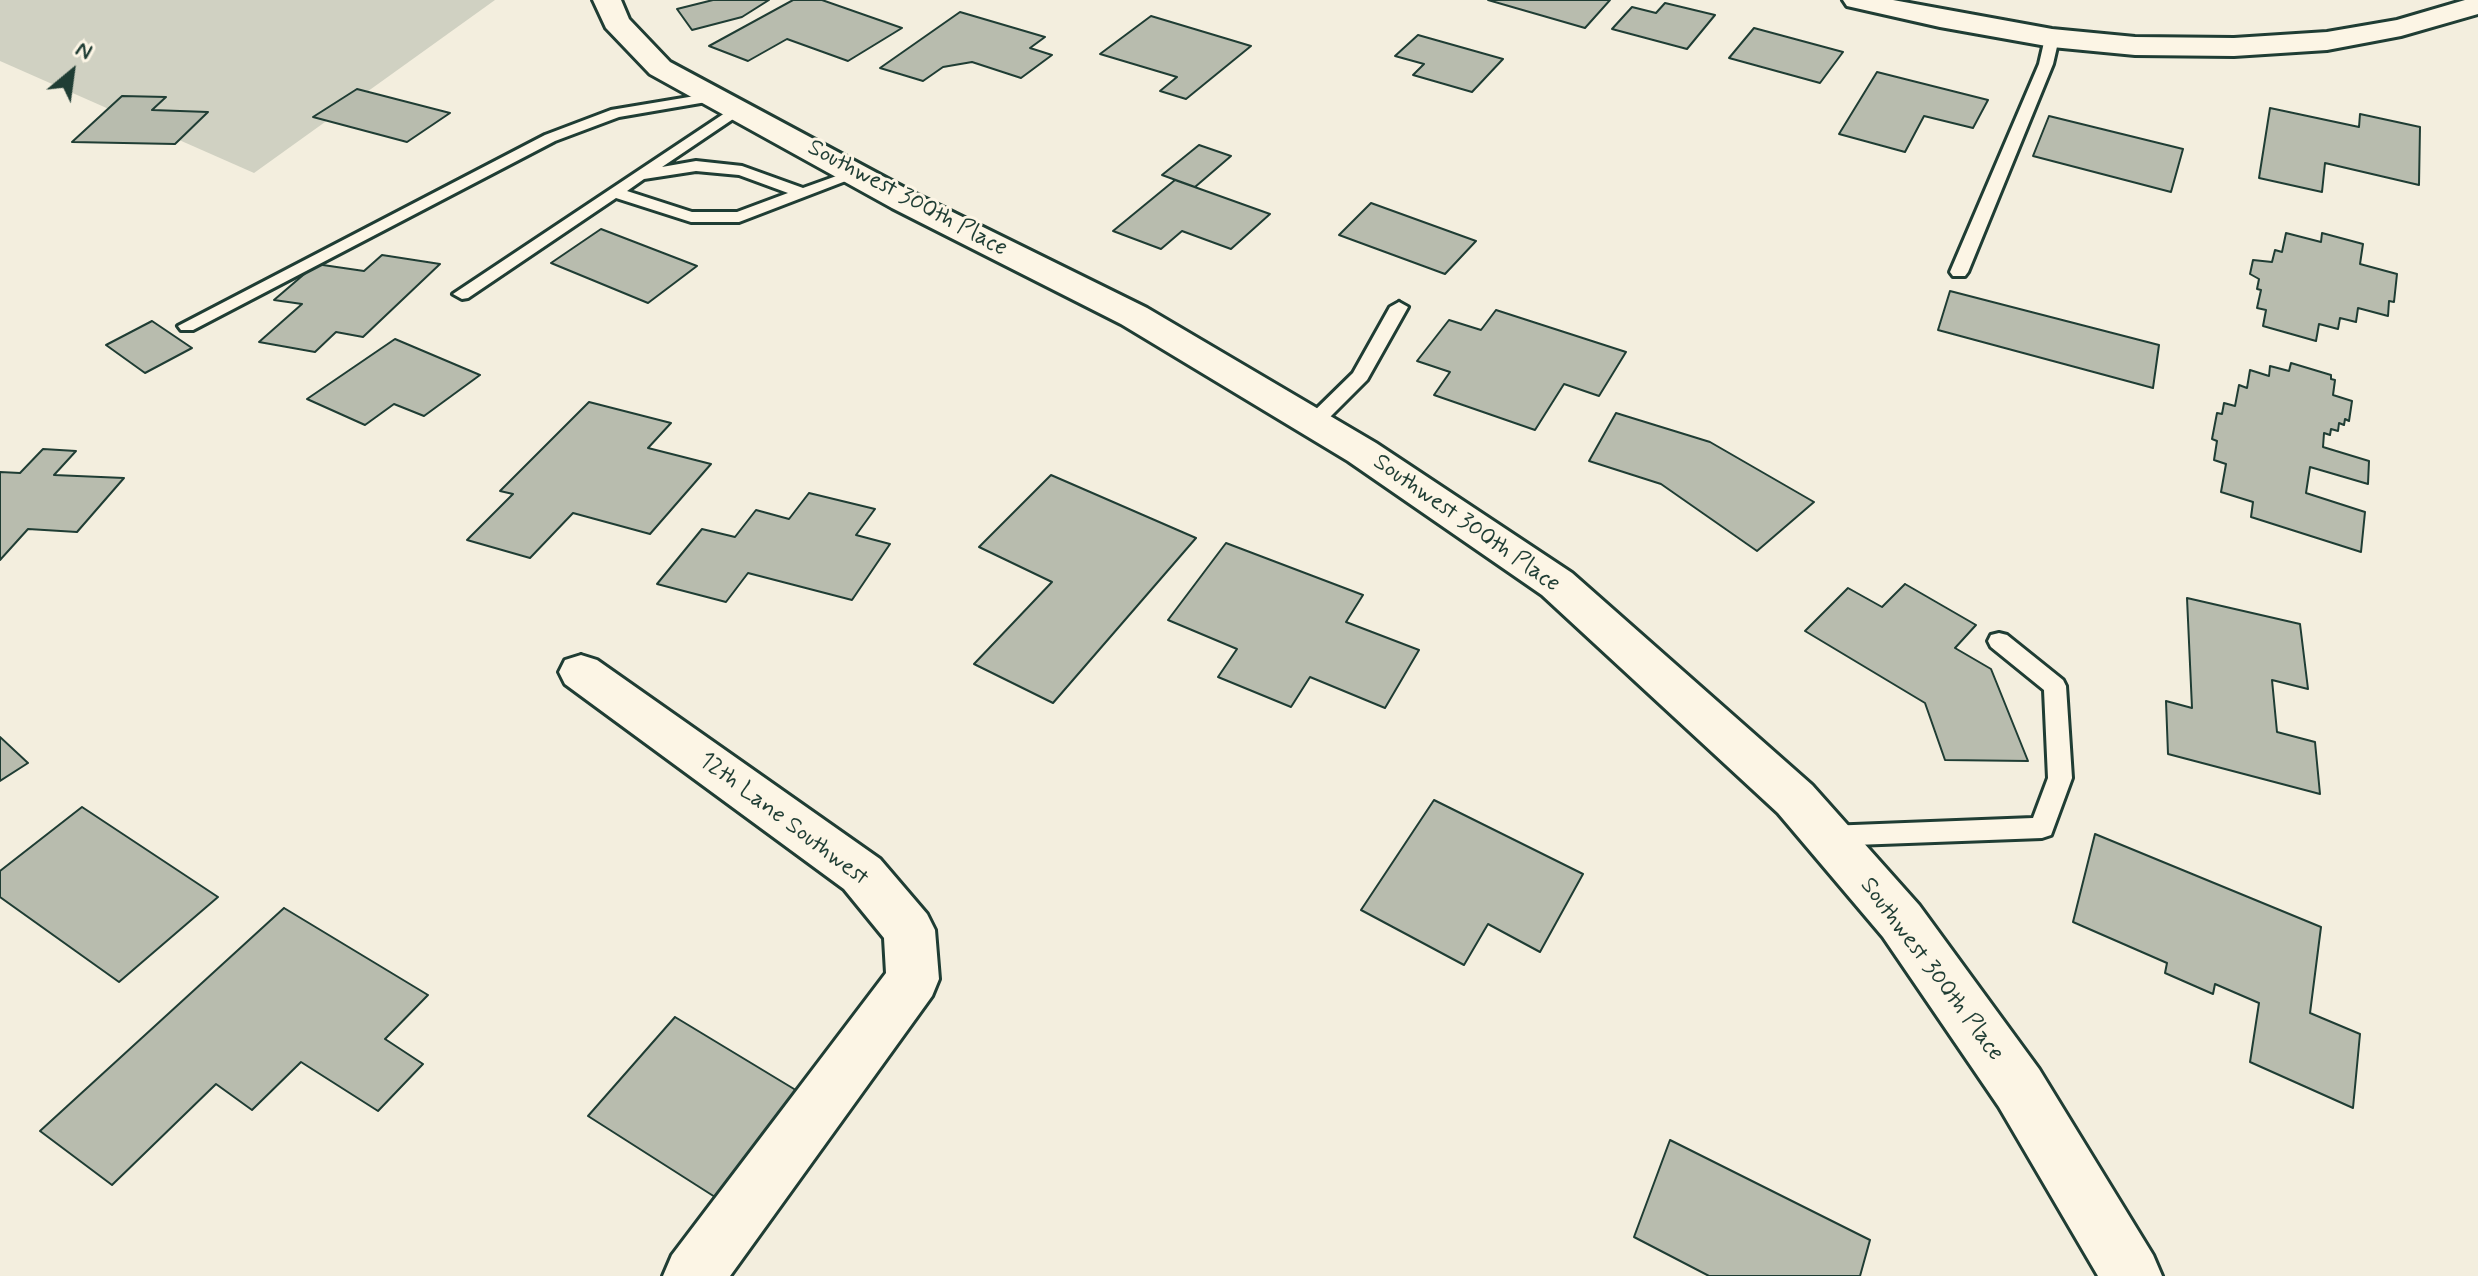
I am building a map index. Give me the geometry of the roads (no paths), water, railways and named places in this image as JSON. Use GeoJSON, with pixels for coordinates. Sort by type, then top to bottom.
{"type":"FeatureCollection","features":[{"type":"Feature","properties":{"kind":"street","name":"Southwest 300th Place"},"geometry":{"type":"LineString","coordinates":[[607,0],[616,22],[660,68],[856,174],[1134,316],[1362,452],[1557,584],[1795,799],[1901,921],[2010,1075],[2132,1276]]}},
{"type":"Feature","properties":{"kind":"street"},"geometry":{"type":"LineString","coordinates":[[1857,0],[1940,19],[2052,38],[2163,47],[2234,47],[2327,41],[2401,28],[2478,5]]}},
{"type":"Feature","properties":{"kind":"street","name":"12th Lane Southwest"},"geometry":{"type":"LineString","coordinates":[[581,672],[862,874],[909,930],[913,979],[693,1276]]}},
{"type":"Feature","properties":{"kind":"lane"},"geometry":{"type":"LineString","coordinates":[[1959,272],[2046,64],[2052,38]]}},
{"type":"Feature","properties":{"kind":"lane"},"geometry":{"type":"LineString","coordinates":[[462,294],[637,177],[725,103]]}},
{"type":"Feature","properties":{"kind":"lane"},"geometry":{"type":"LineString","coordinates":[[187,326],[550,138],[616,113],[725,103]]}},
{"type":"Feature","properties":{"kind":"lane"},"geometry":{"type":"LineString","coordinates":[[637,177],[696,166],[742,171],[802,193]]}},
{"type":"Feature","properties":{"kind":"lane"},"geometry":{"type":"LineString","coordinates":[[614,192],[691,217],[739,217],[856,174]]}},
{"type":"Feature","properties":{"kind":"lane"},"geometry":{"type":"LineString","coordinates":[[1313,423],[1360,376],[1399,307]]}},
{"type":"Feature","properties":{"kind":"lane"},"geometry":{"type":"LineString","coordinates":[[1827,836],[2042,828],[2060,778],[2055,686],[1999,641]]}}]}
